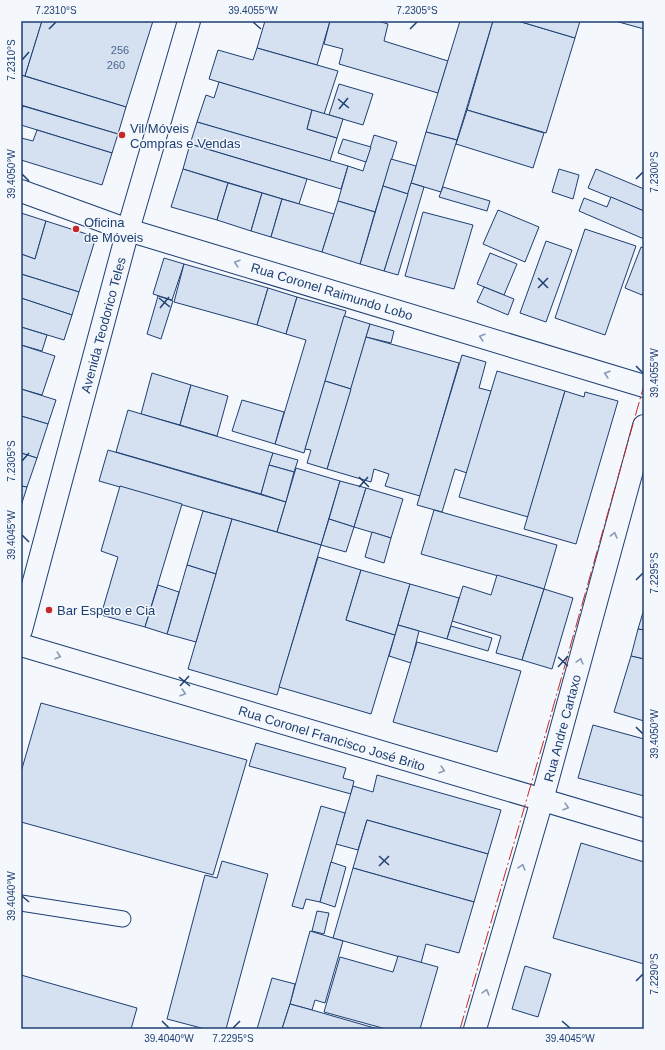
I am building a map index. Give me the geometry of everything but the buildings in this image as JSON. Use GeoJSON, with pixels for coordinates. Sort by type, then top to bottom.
{"type":"FeatureCollection","features":[{"type":"Feature","properties":{"kind":"street","name":"Avenida Teodorico Teles"},"geometry":{"type":"LineString","coordinates":[[21,630],[128,230],[189,21]]}},
{"type":"Feature","properties":{"kind":"street","name":"Rua Coronel Raimundo Lobo"},"geometry":{"type":"LineString","coordinates":[[21,191],[128,230],[644,386]]}},
{"type":"Feature","properties":{"kind":"street","name":"Rua Andre Cartaxo"},"geometry":{"type":"LineString","coordinates":[[475,1029],[542,800],[644,426]]}},
{"type":"Feature","properties":{"kind":"street","name":"Rua Coronel Francisco José Brito"},"geometry":{"type":"LineString","coordinates":[[21,645],[644,830]]}},
{"type":"Feature","properties":{"kind":"lane"},"geometry":{"type":"LineString","coordinates":[[21,903],[123,919]]}},
{"type":"Feature","properties":{"kind":"power"},"geometry":{"type":"LineString","coordinates":[[460,1029],[543,743],[644,385]]}},
{"type":"Feature","properties":{"kind":"place","name":"Vil Móveis Compras e Vendas"},"geometry":{"type":"Point","coordinates":[122,135]}},
{"type":"Feature","properties":{"kind":"place","name":"Oficina de Móveis"},"geometry":{"type":"Point","coordinates":[76,229]}},
{"type":"Feature","properties":{"kind":"place","name":"Bar Espeto e Cia"},"geometry":{"type":"Point","coordinates":[49,610]}}]}
